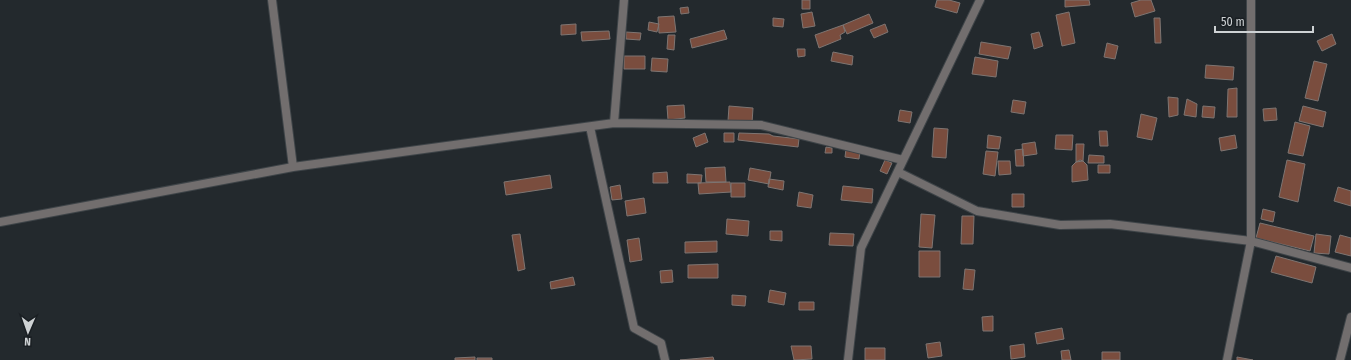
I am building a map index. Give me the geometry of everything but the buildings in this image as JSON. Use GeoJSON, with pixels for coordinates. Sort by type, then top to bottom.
{"type":"FeatureCollection","features":[{"type":"Feature","properties":{"kind":"street"},"geometry":{"type":"LineString","coordinates":[[272,0],[293,167]]}},
{"type":"Feature","properties":{"kind":"street"},"geometry":{"type":"LineString","coordinates":[[614,123],[624,0]]}},
{"type":"Feature","properties":{"kind":"street"},"geometry":{"type":"LineString","coordinates":[[848,360],[861,248],[980,0]]}},
{"type":"Feature","properties":{"kind":"street"},"geometry":{"type":"LineString","coordinates":[[1227,360],[1251,241],[1251,0]]}},
{"type":"Feature","properties":{"kind":"street"},"geometry":{"type":"LineString","coordinates":[[0,222],[293,167],[614,123],[761,125],[903,160]]}},
{"type":"Feature","properties":{"kind":"street"},"geometry":{"type":"LineString","coordinates":[[590,127],[634,328],[661,342],[665,360]]}},
{"type":"Feature","properties":{"kind":"street"},"geometry":{"type":"LineString","coordinates":[[898,172],[978,211],[1060,226],[1110,224],[1251,241],[1351,268]]}},
{"type":"Feature","properties":{"kind":"street"},"geometry":{"type":"LineString","coordinates":[[1340,360],[1351,317]]}}]}
